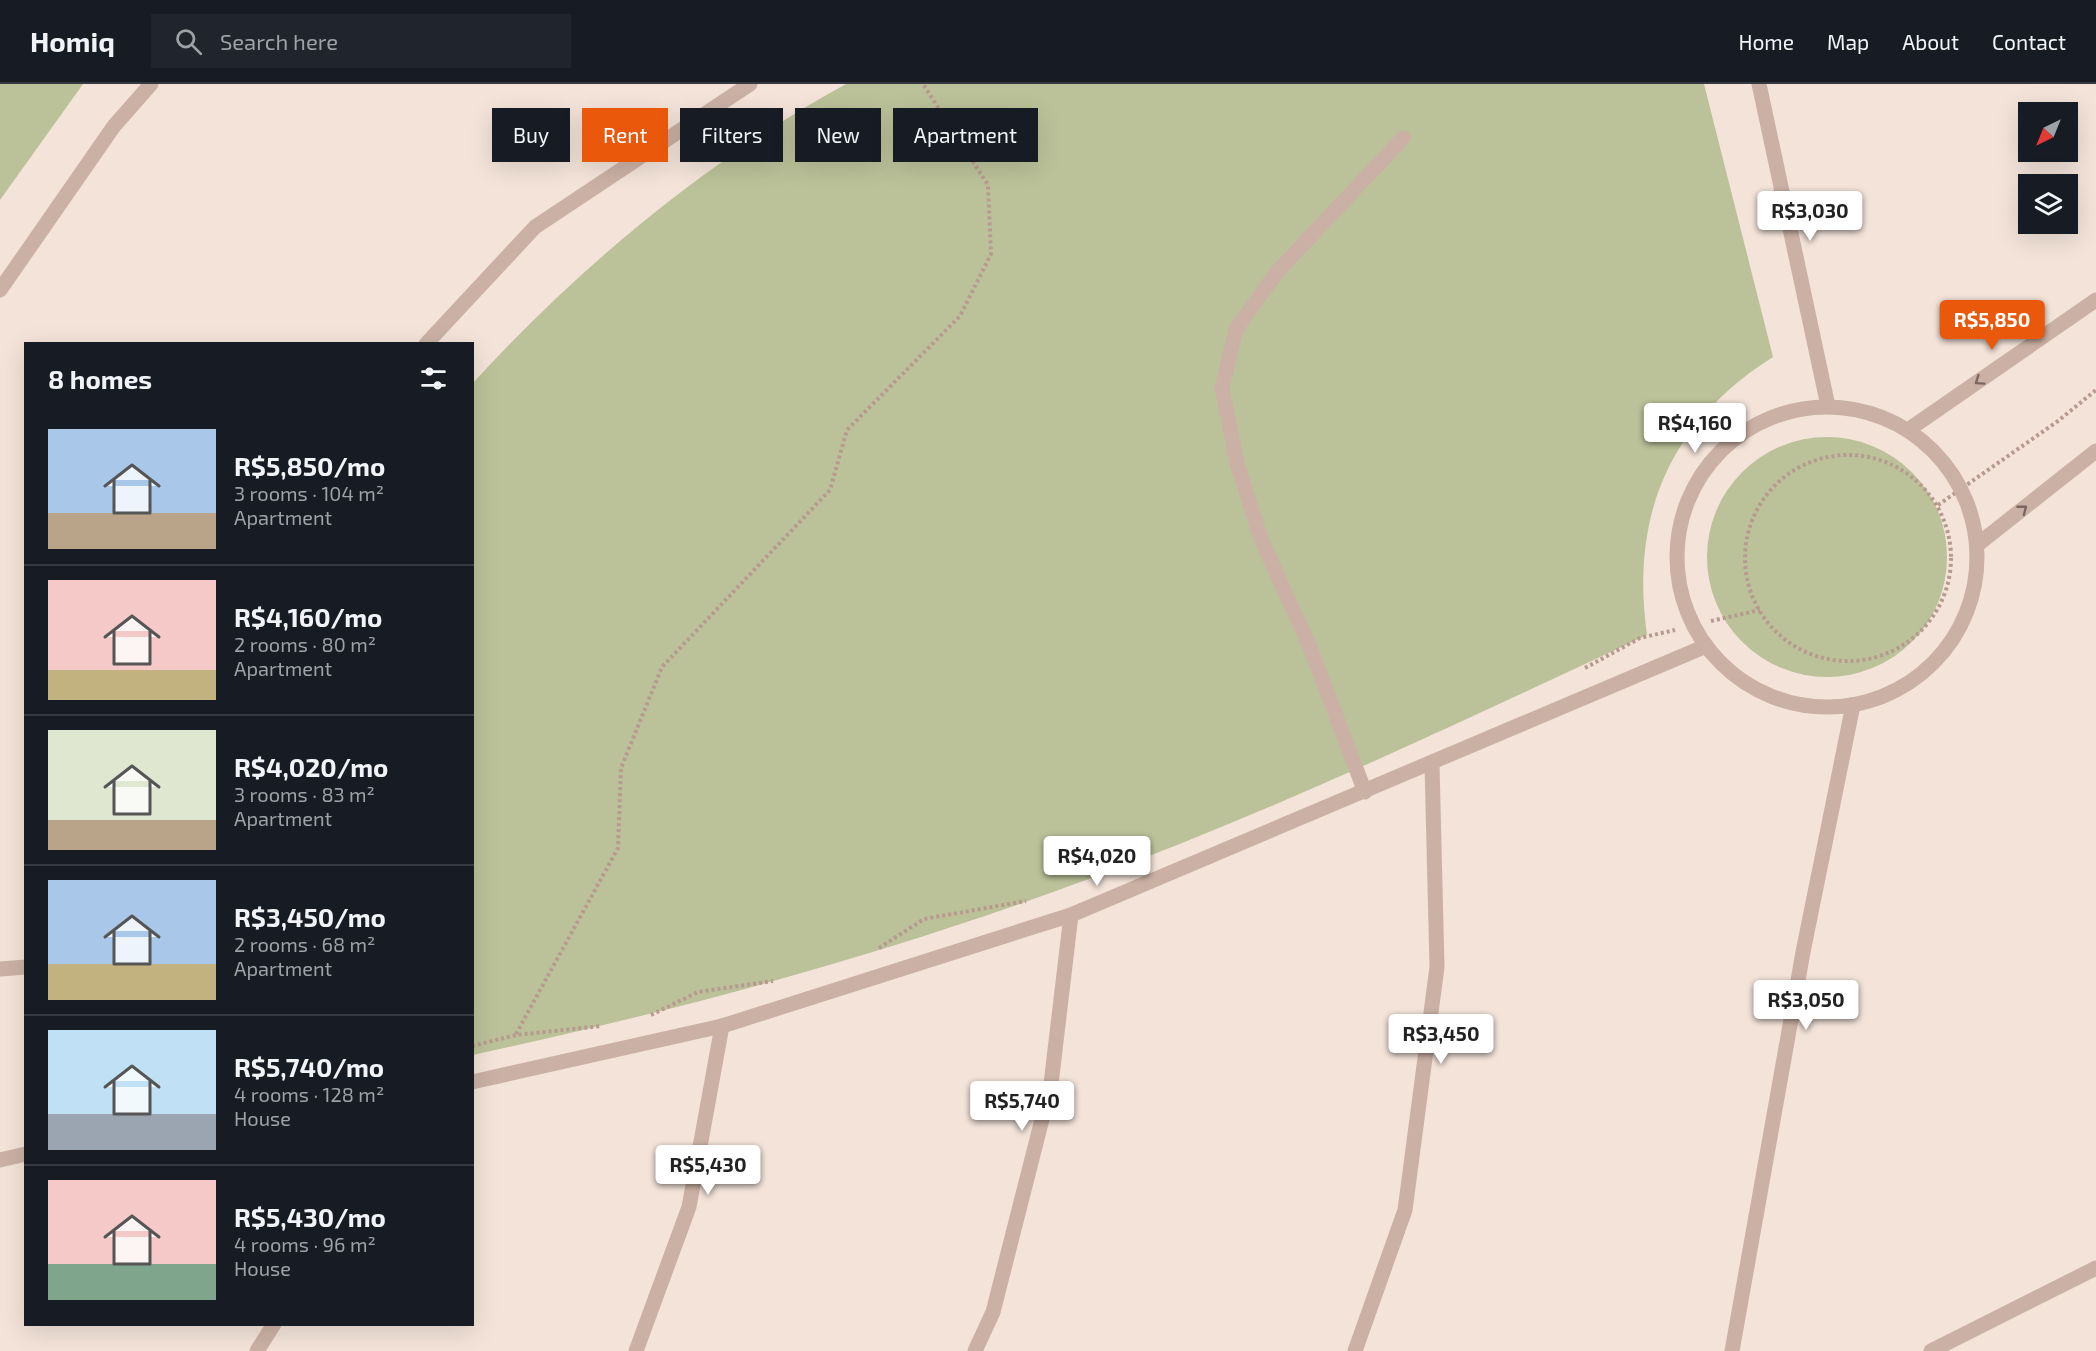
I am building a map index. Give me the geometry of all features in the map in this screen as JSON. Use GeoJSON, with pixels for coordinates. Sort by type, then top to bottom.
{"type":"FeatureCollection","features":[{"type":"Feature","properties":{"kind":"street"},"geometry":{"type":"LineString","coordinates":[[0,290],[114,126],[151,84]]}},
{"type":"Feature","properties":{"kind":"street"},"geometry":{"type":"LineString","coordinates":[[428,342],[535,227],[750,84]]}},
{"type":"Feature","properties":{"kind":"street"},"geometry":{"type":"LineString","coordinates":[[1759,84],[1828,406]]}},
{"type":"Feature","properties":{"kind":"street"},"geometry":{"type":"LineString","coordinates":[[1365,792],[1309,645],[1261,539],[1236,463],[1222,388],[1236,329],[1277,272],[1403,138]]}},
{"type":"Feature","properties":{"kind":"street"},"geometry":{"type":"LineString","coordinates":[[1908,430],[2096,300]]}},
{"type":"Feature","properties":{"kind":"street"},"geometry":{"type":"LineString","coordinates":[[1828,406],[1856,409],[1883,417],[1908,430],[1929,447],[1948,468],[1961,489],[1972,518],[1977,545],[1977,573],[1972,600],[1961,626],[1947,649],[1928,669],[1905,686],[1880,698],[1853,705],[1826,708],[1798,704],[1772,696],[1747,684],[1725,667],[1706,646],[1682,596],[1677,568],[1677,541],[1683,514],[1693,488],[1708,464],[1727,444],[1749,428],[1792,411],[1828,406]]}},
{"type":"Feature","properties":{"kind":"street"},"geometry":{"type":"LineString","coordinates":[[1977,545],[2096,451]]}},
{"type":"Feature","properties":{"kind":"street"},"geometry":{"type":"LineString","coordinates":[[474,1082],[722,1026],[1071,915],[1706,646]]}},
{"type":"Feature","properties":{"kind":"street"},"geometry":{"type":"LineString","coordinates":[[1732,1351],[1803,952],[1853,705]]}},
{"type":"Feature","properties":{"kind":"street"},"geometry":{"type":"LineString","coordinates":[[1355,1351],[1404,1210],[1436,979],[1432,764]]}},
{"type":"Feature","properties":{"kind":"street"},"geometry":{"type":"LineString","coordinates":[[975,1351],[993,1312],[1051,1084],[1071,915]]}},
{"type":"Feature","properties":{"kind":"street"},"geometry":{"type":"LineString","coordinates":[[0,969],[24,967]]}},
{"type":"Feature","properties":{"kind":"street"},"geometry":{"type":"LineString","coordinates":[[636,1351],[689,1207],[722,1026]]}},
{"type":"Feature","properties":{"kind":"street"},"geometry":{"type":"LineString","coordinates":[[0,1160],[24,1154]]}},
{"type":"Feature","properties":{"kind":"street"},"geometry":{"type":"LineString","coordinates":[[1931,1351],[2096,1268]]}},
{"type":"Feature","properties":{"kind":"street"},"geometry":{"type":"LineString","coordinates":[[257,1351],[273,1326]]}},
{"type":"Feature","properties":{"kind":"path"},"geometry":{"type":"LineString","coordinates":[[516,1035],[618,848],[621,768],[662,667],[830,490],[847,430],[960,316],[991,254],[988,184],[923,84]]}},
{"type":"Feature","properties":{"kind":"path"},"geometry":{"type":"LineString","coordinates":[[1938,505],[2096,390]]}},
{"type":"Feature","properties":{"kind":"path"},"geometry":{"type":"LineString","coordinates":[[1853,453],[1887,461],[1916,479],[1938,505],[1950,538],[1951,549],[1951,572],[1942,605],[1922,632],[1893,652],[1861,661],[1827,660],[1795,647],[1769,625],[1760,610],[1751,595],[1744,561],[1748,527],[1763,496],[1788,472],[1819,457],[1853,453]]}},
{"type":"Feature","properties":{"kind":"path"},"geometry":{"type":"LineString","coordinates":[[1577,672],[1640,638],[1760,610]]}},
{"type":"Feature","properties":{"kind":"path"},"geometry":{"type":"LineString","coordinates":[[876,950],[924,919],[1028,901]]}},
{"type":"Feature","properties":{"kind":"path"},"geometry":{"type":"LineString","coordinates":[[646,1017],[698,992],[778,981]]}},
{"type":"Feature","properties":{"kind":"path"},"geometry":{"type":"LineString","coordinates":[[474,1046],[516,1035],[603,1025]]}},
{"type":"Feature","properties":{"kind":"green space"},"geometry":{"type":"Polygon","coordinates":[[[0,84],[83,84],[0,200],[0,84]]]}},
{"type":"Feature","properties":{"kind":"green space"},"geometry":{"type":"Polygon","coordinates":[[[846,84],[1704,84],[1773,357],[1737,383],[1707,411],[1683,442],[1665,475],[1652,511],[1645,550],[1643,591],[1647,635],[1235,822],[1018,905],[864,955],[709,999],[474,1055],[474,382],[556,298],[601,258],[647,219],[722,162],[783,162],[783,121],[795,113],[795,162],[881,162],[881,108],[804,108],[846,84]]]}},
{"type":"Feature","properties":{"kind":"green space"},"geometry":{"type":"Polygon","coordinates":[[[1815,437],[1839,437],[1862,442],[1884,451],[1912,472],[1927,490],[1938,511],[1945,534],[1947,557],[1945,580],[1938,603],[1927,624],[1912,642],[1884,663],[1862,672],[1839,677],[1815,677],[1792,672],[1770,663],[1751,650],[1734,633],[1721,614],[1712,592],[1707,569],[1707,545],[1712,522],[1721,500],[1734,481],[1751,464],[1770,451],[1792,442],[1815,437]]]}}]}
